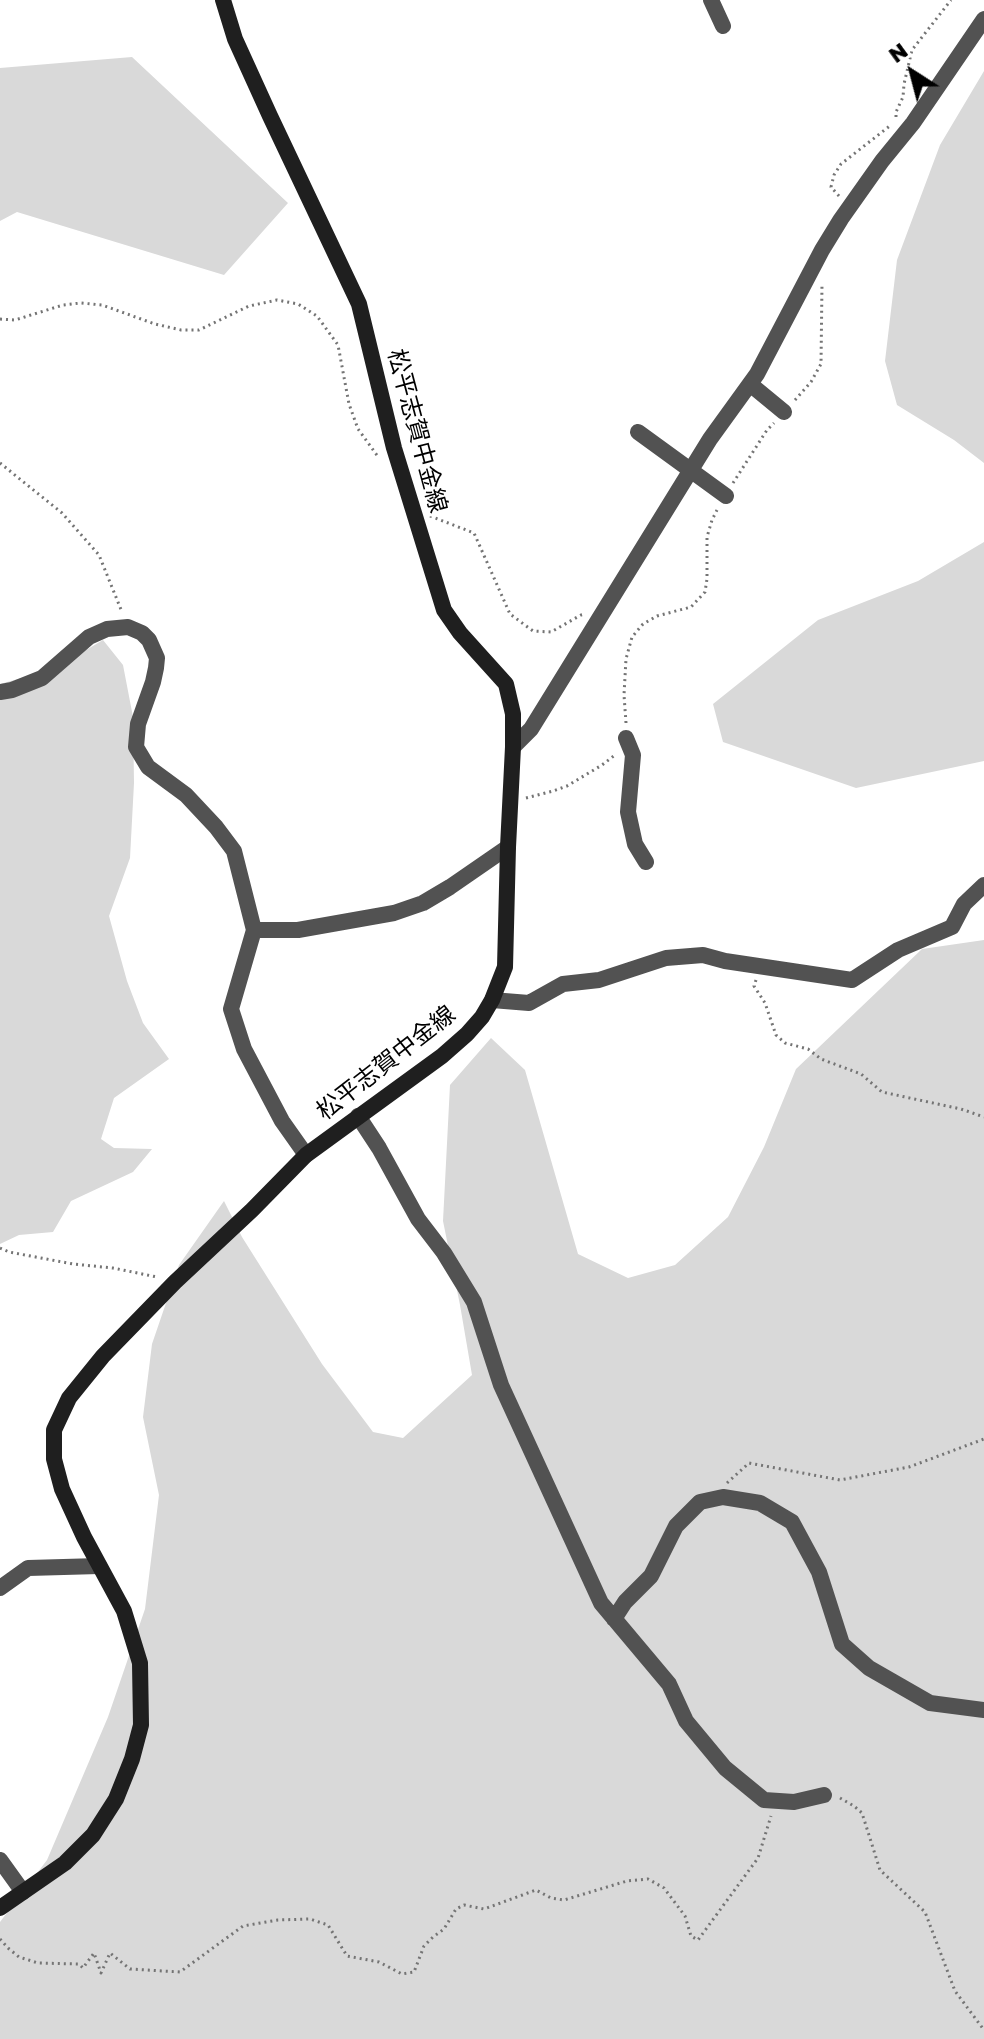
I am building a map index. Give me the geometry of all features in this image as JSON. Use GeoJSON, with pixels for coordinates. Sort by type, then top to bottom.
{"type":"FeatureCollection","features":[{"type":"Feature","properties":{"kind":"main road","name":"松平志賀中金線"},"geometry":{"type":"LineString","coordinates":[[0,1908],[65,1863],[93,1835],[116,1799],[141,1725],[140,1663],[124,1611],[84,1537],[62,1489],[54,1459],[54,1430],[69,1398],[103,1356],[175,1282],[306,1155],[442,1056],[467,1034],[492,1000],[505,967],[513,747],[513,714],[506,684],[460,633],[444,610],[394,448],[359,304],[235,39],[223,0]]}},
{"type":"Feature","properties":{"kind":"street"},"geometry":{"type":"LineString","coordinates":[[711,0],[723,26]]}},
{"type":"Feature","properties":{"kind":"street"},"geometry":{"type":"LineString","coordinates":[[513,747],[531,729],[710,439],[750,384],[822,250],[848,209],[913,123],[984,19]]}},
{"type":"Feature","properties":{"kind":"street"},"geometry":{"type":"LineString","coordinates":[[750,384],[784,412]]}},
{"type":"Feature","properties":{"kind":"street"},"geometry":{"type":"LineString","coordinates":[[638,432],[726,496]]}},
{"type":"Feature","properties":{"kind":"street"},"geometry":{"type":"LineString","coordinates":[[0,692],[42,678],[89,637],[107,629],[128,627],[149,640],[157,658],[153,682],[138,724],[136,747],[148,767],[186,795],[234,851],[254,930],[231,1009],[244,1049],[282,1121],[306,1155]]}},
{"type":"Feature","properties":{"kind":"street"},"geometry":{"type":"LineString","coordinates":[[626,738],[633,755],[628,812],[635,844],[646,862]]}},
{"type":"Feature","properties":{"kind":"street"},"geometry":{"type":"LineString","coordinates":[[254,930],[298,930],[394,913],[423,903],[508,847]]}},
{"type":"Feature","properties":{"kind":"street"},"geometry":{"type":"LineString","coordinates":[[492,1000],[529,1003],[563,984],[599,980],[666,958],[703,955],[852,980],[898,950],[952,927],[964,904],[984,885]]}},
{"type":"Feature","properties":{"kind":"street"},"geometry":{"type":"LineString","coordinates":[[358,1116],[418,1219],[444,1253],[474,1302],[501,1385],[601,1603],[669,1684],[686,1721],[725,1768],[764,1800],[794,1802],[824,1795]]}},
{"type":"Feature","properties":{"kind":"street"},"geometry":{"type":"LineString","coordinates":[[614,1619],[625,1602],[651,1576],[676,1526],[700,1502],[723,1497],[760,1503],[792,1522],[819,1572],[842,1644],[869,1668],[930,1703],[984,1710]]}},
{"type":"Feature","properties":{"kind":"street"},"geometry":{"type":"LineString","coordinates":[[0,1588],[28,1568],[99,1566]]}},
{"type":"Feature","properties":{"kind":"street"},"geometry":{"type":"LineString","coordinates":[[0,1860],[23,1892]]}},
{"type":"Feature","properties":{"kind":"path"},"geometry":{"type":"LineString","coordinates":[[848,209],[831,187],[834,175],[841,164],[896,121],[912,50],[951,0]]}},
{"type":"Feature","properties":{"kind":"path"},"geometry":{"type":"LineString","coordinates":[[510,798],[531,798],[567,786],[623,748],[626,738],[626,659],[632,637],[643,624],[657,616],[691,607],[705,592],[707,537],[712,520],[767,430],[811,382],[821,364],[822,278]]}},
{"type":"Feature","properties":{"kind":"path"},"geometry":{"type":"LineString","coordinates":[[0,319],[15,320],[63,305],[81,303],[102,305],[181,330],[199,330],[249,306],[277,300],[298,304],[317,316],[338,345],[349,404],[358,429],[384,465]]}},
{"type":"Feature","properties":{"kind":"path"},"geometry":{"type":"LineString","coordinates":[[0,463],[62,513],[99,555],[128,627]]}},
{"type":"Feature","properties":{"kind":"path"},"geometry":{"type":"LineString","coordinates":[[414,510],[474,533],[510,614],[533,631],[551,632],[581,615],[600,617]]}},
{"type":"Feature","properties":{"kind":"path"},"geometry":{"type":"LineString","coordinates":[[763,966],[754,986],[765,1003],[776,1035],[785,1043],[808,1049],[821,1059],[861,1074],[882,1092],[984,1117]]}},
{"type":"Feature","properties":{"kind":"path"},"geometry":{"type":"LineString","coordinates":[[0,1248],[175,1282]]}},
{"type":"Feature","properties":{"kind":"path"},"geometry":{"type":"LineString","coordinates":[[723,1497],[728,1481],[749,1463],[840,1480],[909,1467],[984,1439]]}},
{"type":"Feature","properties":{"kind":"path"},"geometry":{"type":"LineString","coordinates":[[824,1795],[844,1799],[862,1813],[880,1870],[925,1912],[955,1991],[984,2030]]}},
{"type":"Feature","properties":{"kind":"path"},"geometry":{"type":"LineString","coordinates":[[0,1939],[19,1957],[38,1963],[79,1964],[83,1968],[94,1953],[101,1973],[110,1953],[130,1969],[180,1972],[243,1926],[310,1919],[328,1925],[347,1956],[379,1962],[402,1974],[414,1972],[424,1946],[444,1929],[456,1909],[464,1905],[484,1909],[536,1890],[551,1898],[564,1900],[627,1881],[648,1879],[664,1888],[685,1916],[691,1936],[698,1940],[758,1858],[775,1801]]}},
{"type":"Feature","properties":{"kind":"shaded area"},"geometry":{"type":"Polygon","coordinates":[[[132,57],[288,203],[224,275],[17,212],[0,221],[0,68],[132,57]]]}},
{"type":"Feature","properties":{"kind":"shaded area"},"geometry":{"type":"Polygon","coordinates":[[[984,71],[984,463],[954,440],[897,405],[885,361],[897,260],[940,145],[984,71]]]}},
{"type":"Feature","properties":{"kind":"shaded area"},"geometry":{"type":"Polygon","coordinates":[[[984,542],[984,761],[856,788],[723,742],[713,704],[818,620],[918,581],[984,542]]]}},
{"type":"Feature","properties":{"kind":"shaded area"},"geometry":{"type":"Polygon","coordinates":[[[103,640],[123,665],[133,717],[134,783],[130,858],[109,916],[127,981],[143,1023],[169,1059],[114,1098],[101,1139],[114,1148],[152,1149],[133,1172],[71,1201],[53,1232],[19,1235],[0,1244],[0,684],[54,669],[103,640]]]}},
{"type":"Feature","properties":{"kind":"shaded area"},"geometry":{"type":"Polygon","coordinates":[[[984,940],[984,2039],[0,2039],[0,1922],[47,1860],[108,1717],[145,1609],[159,1495],[143,1417],[152,1344],[179,1265],[224,1201],[242,1237],[322,1364],[373,1432],[403,1438],[472,1375],[443,1221],[450,1085],[491,1038],[525,1070],[578,1254],[628,1278],[675,1265],[728,1217],[764,1147],[796,1069],[922,949],[984,940]]]}}]}
